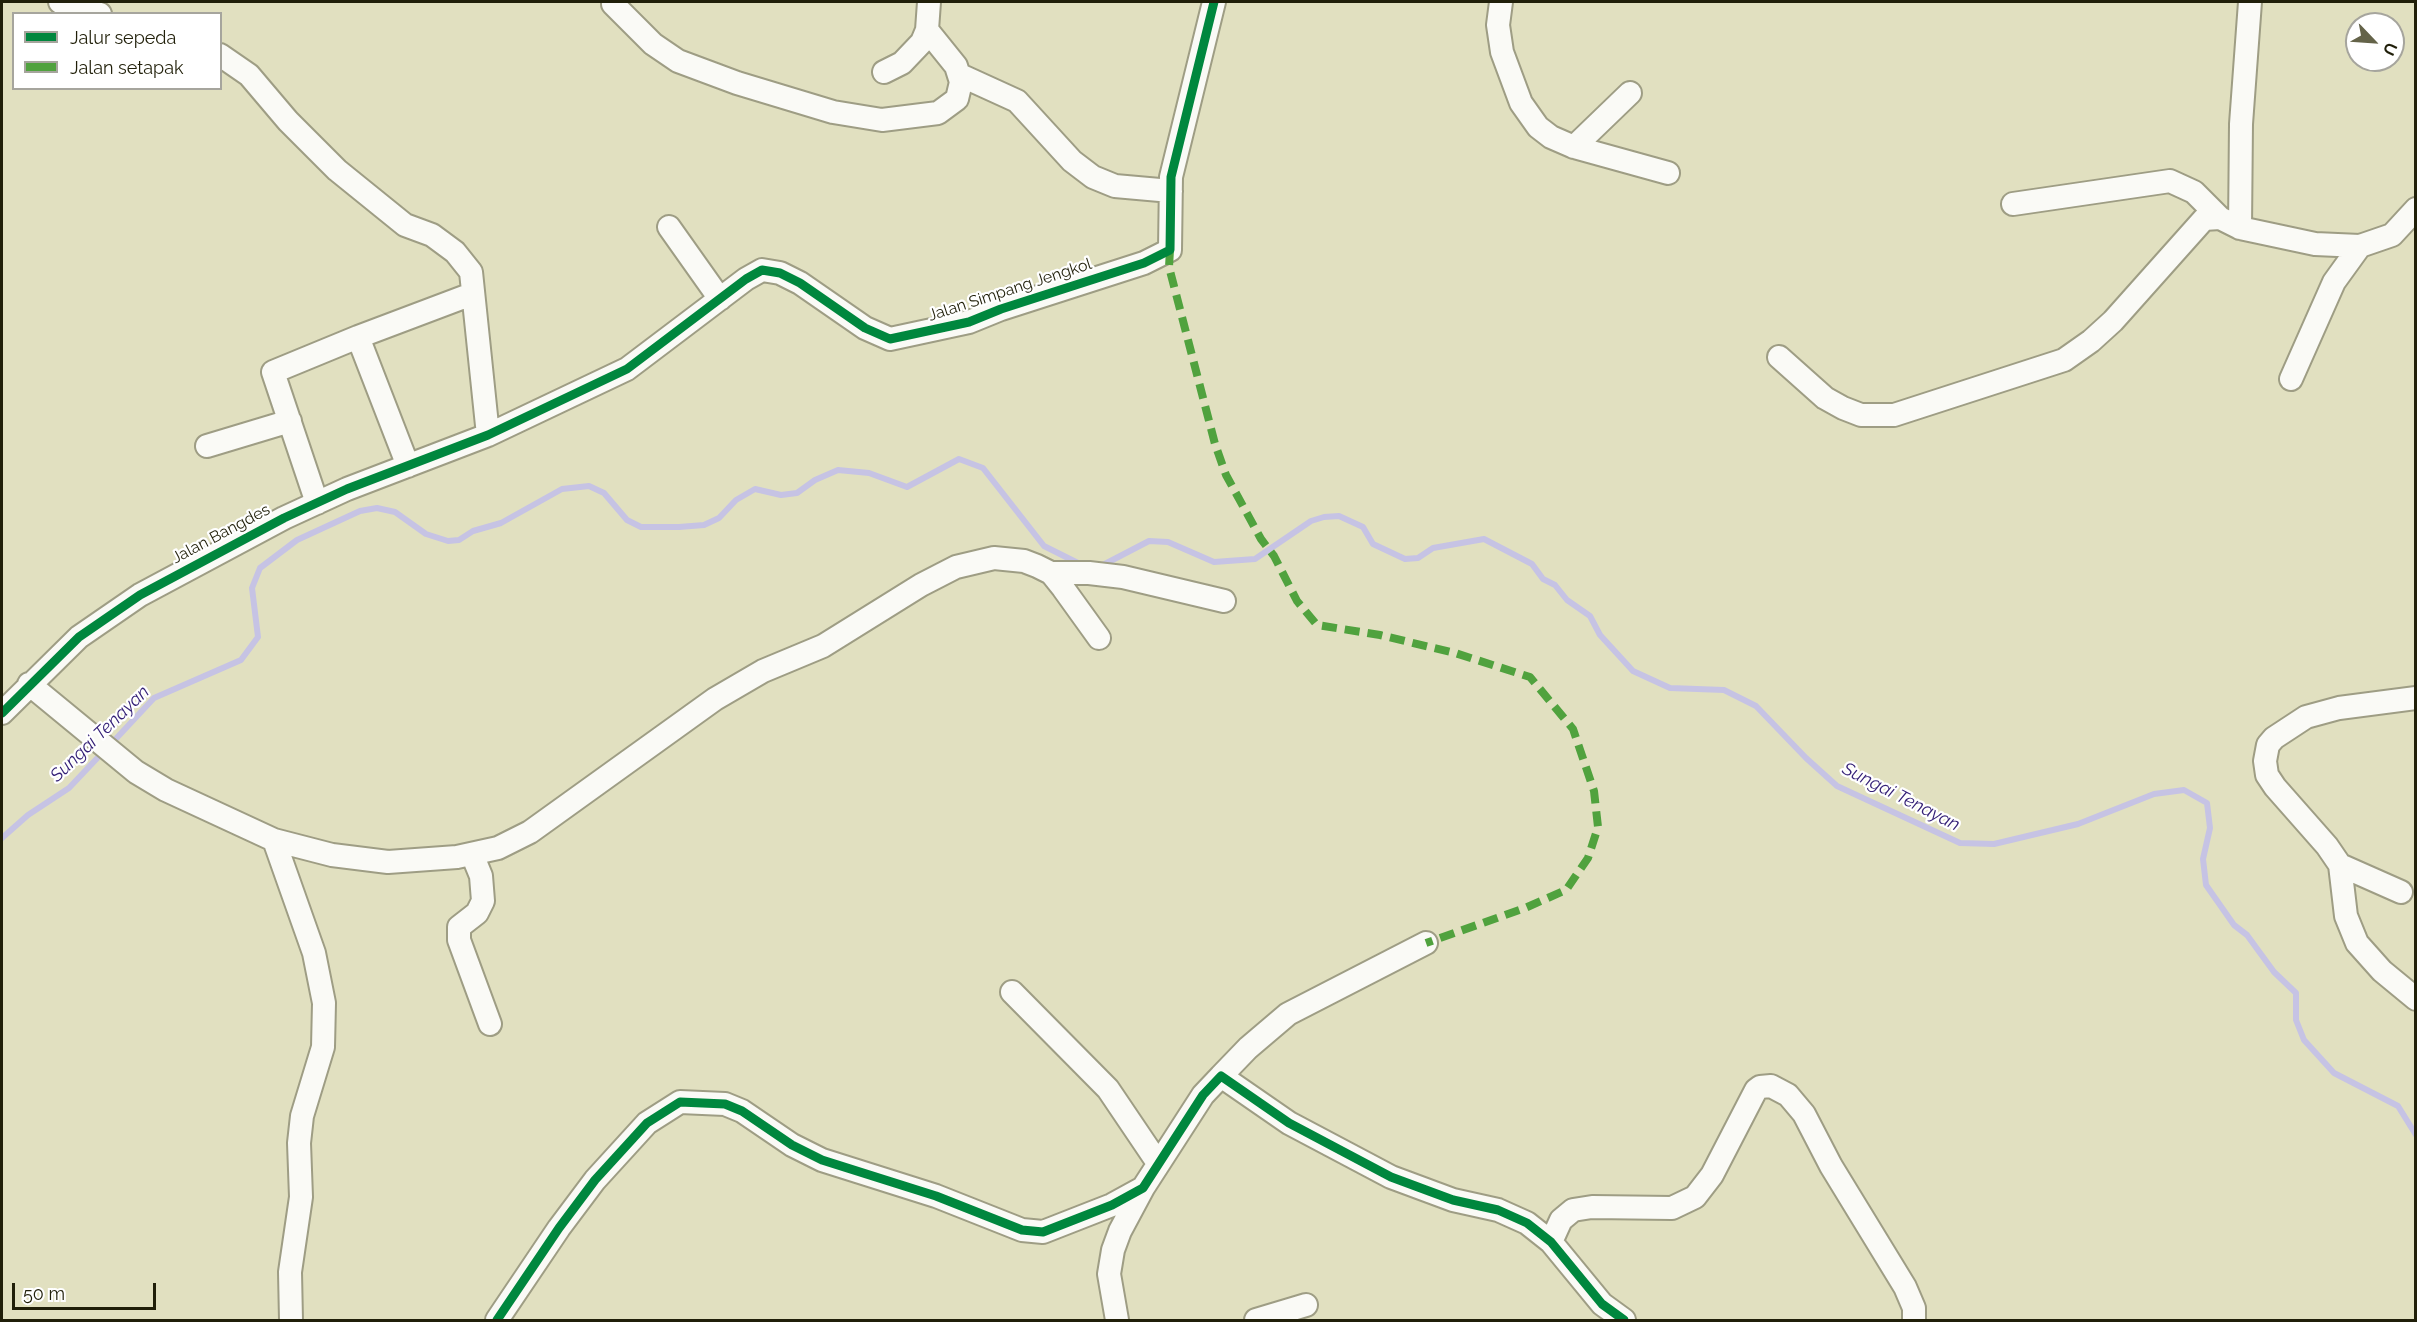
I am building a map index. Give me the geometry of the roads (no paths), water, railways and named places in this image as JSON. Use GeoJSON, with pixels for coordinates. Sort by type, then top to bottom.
{"type":"FeatureCollection","features":[{"type":"Feature","properties":{"kind":"street"},"geometry":{"type":"LineString","coordinates":[[60,2],[93,12]]}},
{"type":"Feature","properties":{"kind":"street"},"geometry":{"type":"LineString","coordinates":[[884,72],[911,55],[922,42],[927,30],[929,2]]}},
{"type":"Feature","properties":{"kind":"street","name":"Jalan Simpang Jengkol"},"geometry":{"type":"LineString","coordinates":[[488,435],[627,369],[720,298],[762,270],[780,273],[800,283],[865,328],[890,339],[922,334],[969,322],[1000,309],[1144,263],[1170,250],[1171,177],[1214,2]]}},
{"type":"Feature","properties":{"kind":"street"},"geometry":{"type":"LineString","coordinates":[[1501,2],[1498,25],[1502,52],[1521,103],[1538,127],[1551,137],[1574,147],[1668,173]]}},
{"type":"Feature","properties":{"kind":"street"},"geometry":{"type":"LineString","coordinates":[[2230,223],[2241,124],[2250,2]]}},
{"type":"Feature","properties":{"kind":"street"},"geometry":{"type":"LineString","coordinates":[[613,4],[653,44],[678,61],[781,97],[859,118],[882,120],[938,113],[957,99],[961,89],[960,75],[945,49],[927,30]]}},
{"type":"Feature","properties":{"kind":"street"},"geometry":{"type":"LineString","coordinates":[[222,56],[249,75],[288,121],[384,209],[405,225],[432,235],[455,252],[471,272],[488,435]]}},
{"type":"Feature","properties":{"kind":"street"},"geometry":{"type":"LineString","coordinates":[[960,75],[1017,101],[1072,161],[1093,177],[1115,186],[1171,190]]}},
{"type":"Feature","properties":{"kind":"street"},"geometry":{"type":"LineString","coordinates":[[1574,147],[1630,93]]}},
{"type":"Feature","properties":{"kind":"street"},"geometry":{"type":"LineString","coordinates":[[2013,204],[2170,181],[2194,192],[2230,223]]}},
{"type":"Feature","properties":{"kind":"street"},"geometry":{"type":"LineString","coordinates":[[1779,357],[1825,398],[1861,415],[1894,415],[2064,360],[2091,341],[2113,321],[2204,219],[2230,223],[2315,244],[2360,246],[2392,236],[2415,211]]}},
{"type":"Feature","properties":{"kind":"street"},"geometry":{"type":"LineString","coordinates":[[669,227],[720,298]]}},
{"type":"Feature","properties":{"kind":"street"},"geometry":{"type":"LineString","coordinates":[[2291,379],[2334,282],[2360,246]]}},
{"type":"Feature","properties":{"kind":"street"},"geometry":{"type":"LineString","coordinates":[[317,503],[273,372],[472,294]]}},
{"type":"Feature","properties":{"kind":"street"},"geometry":{"type":"LineString","coordinates":[[358,337],[408,465]]}},
{"type":"Feature","properties":{"kind":"street"},"geometry":{"type":"LineString","coordinates":[[207,446],[290,421]]}},
{"type":"Feature","properties":{"kind":"street","name":"Jalan Bangdes"},"geometry":{"type":"LineString","coordinates":[[2,713],[79,637],[131,600],[256,532],[317,503],[488,435]]}},
{"type":"Feature","properties":{"kind":"street"},"geometry":{"type":"LineString","coordinates":[[29,684],[136,772],[166,790],[274,840],[332,855],[388,862],[472,854],[498,848],[530,832],[715,699],[763,671],[831,642],[939,575],[974,561],[994,558],[1024,561],[1051,573],[1106,575],[1224,600]]}},
{"type":"Feature","properties":{"kind":"street"},"geometry":{"type":"LineString","coordinates":[[1051,573],[1099,638]]}},
{"type":"Feature","properties":{"kind":"street"},"geometry":{"type":"LineString","coordinates":[[2402,892],[2340,865],[2267,775],[2265,761],[2268,745],[2289,726],[2324,711],[2415,698]]}},
{"type":"Feature","properties":{"kind":"street"},"geometry":{"type":"LineString","coordinates":[[274,840],[314,953],[324,1003],[323,1047],[302,1116],[299,1143],[301,1197],[290,1272],[291,1320]]}},
{"type":"Feature","properties":{"kind":"street"},"geometry":{"type":"LineString","coordinates":[[472,854],[481,876],[483,901],[479,910],[459,927],[459,940],[490,1024]]}},
{"type":"Feature","properties":{"kind":"street"},"geometry":{"type":"LineString","coordinates":[[2340,865],[2349,929],[2357,943],[2382,971],[2415,999]]}},
{"type":"Feature","properties":{"kind":"street"},"geometry":{"type":"LineString","coordinates":[[1117,1320],[1109,1274],[1113,1251],[1120,1231],[1158,1162],[1203,1095],[1248,1048],[1288,1014],[1426,943]]}},
{"type":"Feature","properties":{"kind":"street"},"geometry":{"type":"LineString","coordinates":[[1012,992],[1108,1089],[1158,1162]]}},
{"type":"Feature","properties":{"kind":"street"},"geometry":{"type":"LineString","coordinates":[[1221,1076],[1289,1123],[1361,1162],[1432,1193],[1512,1215],[1527,1223],[1551,1242],[1586,1288],[1624,1320]]}},
{"type":"Feature","properties":{"kind":"street"},"geometry":{"type":"LineString","coordinates":[[1551,1242],[1561,1220],[1573,1210],[1593,1207],[1671,1208],[1695,1197],[1712,1175],[1756,1090],[1760,1087],[1771,1086],[1788,1095],[1804,1114],[1831,1166],[1905,1287],[1914,1308],[1914,1320]]}},
{"type":"Feature","properties":{"kind":"street"},"geometry":{"type":"LineString","coordinates":[[497,1320],[559,1228],[596,1180],[647,1123],[659,1113],[681,1102],[725,1104],[742,1112],[792,1145],[822,1160],[936,1196],[1032,1232],[1042,1232],[1066,1224],[1143,1188]]}},
{"type":"Feature","properties":{"kind":"street"},"geometry":{"type":"LineString","coordinates":[[1256,1320],[1306,1305]]}},
{"type":"Feature","properties":{"kind":"waterway","name":"Sungai Tenayan"},"geometry":{"type":"LineString","coordinates":[[111,744],[154,698],[241,660],[258,637],[252,588],[260,568],[297,540],[360,511],[377,508],[395,512],[426,534],[448,541],[459,540],[473,531],[501,523],[562,489],[589,486],[604,493],[627,520],[641,527],[704,525],[719,518],[736,500],[755,489],[781,495],[797,493],[815,480],[838,470],[869,473],[907,487],[959,459],[983,468],[1044,546],[1078,563]]}},
{"type":"Feature","properties":{"kind":"waterway","name":"Sungai Tenayan"},"geometry":{"type":"LineString","coordinates":[[1099,567],[1149,541],[1168,542],[1214,562],[1255,559],[1311,521],[1324,517],[1339,516],[1363,527],[1373,544],[1405,559],[1418,558],[1433,548],[1484,539],[1532,564],[1543,579],[1555,585],[1567,600],[1590,616],[1600,635],[1633,671],[1670,688],[1724,690],[1756,706],[1806,758],[1837,786],[1960,843],[1994,844],[2078,824],[2154,794],[2184,790],[2207,803],[2210,828],[2203,859],[2206,885],[2234,925],[2247,935],[2274,972],[2296,993],[2296,1020],[2304,1040],[2334,1073],[2398,1106],[2416,1135]]}},
{"type":"Feature","properties":{"kind":"waterway","name":"Sungai Tenayan"},"geometry":{"type":"LineString","coordinates":[[2,838],[28,815],[69,788],[104,751]]}}]}
